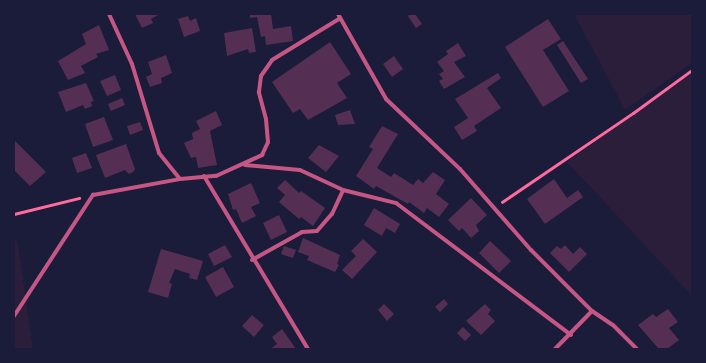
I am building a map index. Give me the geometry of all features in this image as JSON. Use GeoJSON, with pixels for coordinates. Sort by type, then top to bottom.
{"type":"FeatureCollection","features":[{"type":"Feature","properties":{"kind":"street"},"geometry":{"type":"LineString","coordinates":[[109,14],[132,64],[159,153],[180,179]]}},
{"type":"Feature","properties":{"kind":"street"},"geometry":{"type":"LineString","coordinates":[[14,316],[93,195],[180,179],[216,176],[245,165],[262,156],[268,142],[266,119],[259,92],[260,76],[272,60],[338,16],[386,100],[460,169],[493,208],[592,311],[613,325],[637,349]]}},
{"type":"Feature","properties":{"kind":"street"},"geometry":{"type":"LineString","coordinates":[[245,165],[300,170],[343,190],[396,204],[571,335]]}},
{"type":"Feature","properties":{"kind":"street"},"geometry":{"type":"LineString","coordinates":[[204,176],[252,260],[308,349]]}},
{"type":"Feature","properties":{"kind":"street"},"geometry":{"type":"LineString","coordinates":[[252,260],[302,232],[317,232],[332,214],[343,190]]}},
{"type":"Feature","properties":{"kind":"street"},"geometry":{"type":"LineString","coordinates":[[555,349],[571,335],[592,311]]}},
{"type":"Feature","properties":{"kind":"path"},"geometry":{"type":"LineString","coordinates":[[493,208],[633,113],[692,70]]}},
{"type":"Feature","properties":{"kind":"path"},"geometry":{"type":"LineString","coordinates":[[14,214],[93,195]]}},
{"type":"Feature","properties":{"kind":"shaded area"},"geometry":{"type":"Polygon","coordinates":[[[574,14],[692,14],[692,63],[625,110],[574,14]]]}},
{"type":"Feature","properties":{"kind":"shaded area"},"geometry":{"type":"Polygon","coordinates":[[[692,72],[692,296],[567,162],[692,72]]]}},
{"type":"Feature","properties":{"kind":"shaded area"},"geometry":{"type":"Polygon","coordinates":[[[14,235],[18,244],[33,349],[14,349],[14,235]]]}},
{"type":"Feature","properties":{"kind":"building"},"geometry":{"type":"Polygon","coordinates":[[[135,14],[160,14],[151,19],[153,23],[142,28],[135,14]]]}},
{"type":"Feature","properties":{"kind":"building"},"geometry":{"type":"Polygon","coordinates":[[[250,14],[271,14],[273,29],[291,26],[293,41],[266,45],[265,36],[261,37],[257,17],[250,18],[250,14]]]}},
{"type":"Feature","properties":{"kind":"building"},"geometry":{"type":"Polygon","coordinates":[[[410,14],[415,14],[422,24],[416,28],[408,16],[410,14]]]}},
{"type":"Feature","properties":{"kind":"building"},"geometry":{"type":"Polygon","coordinates":[[[188,16],[190,21],[196,18],[200,31],[184,37],[178,19],[188,16]]]}},
{"type":"Feature","properties":{"kind":"building"},"geometry":{"type":"Polygon","coordinates":[[[548,19],[561,39],[543,50],[569,91],[543,107],[505,47],[548,19]]]}},
{"type":"Feature","properties":{"kind":"building"},"geometry":{"type":"Polygon","coordinates":[[[99,25],[109,50],[96,54],[98,57],[81,66],[85,73],[68,80],[58,61],[86,44],[82,34],[99,25]]]}},
{"type":"Feature","properties":{"kind":"building"},"geometry":{"type":"Polygon","coordinates":[[[252,28],[256,52],[249,53],[248,49],[227,56],[224,33],[252,28]]]}},
{"type":"Feature","properties":{"kind":"building"},"geometry":{"type":"Polygon","coordinates":[[[563,41],[588,79],[581,83],[557,45],[563,41]]]}},
{"type":"Feature","properties":{"kind":"building"},"geometry":{"type":"Polygon","coordinates":[[[330,42],[351,74],[337,83],[347,98],[308,120],[300,109],[293,113],[272,82],[330,42]]]}},
{"type":"Feature","properties":{"kind":"building"},"geometry":{"type":"Polygon","coordinates":[[[458,43],[466,56],[454,62],[465,77],[444,89],[439,81],[443,79],[439,74],[444,71],[437,62],[448,54],[446,51],[458,43]]]}},
{"type":"Feature","properties":{"kind":"building"},"geometry":{"type":"Polygon","coordinates":[[[166,55],[172,73],[161,78],[162,83],[150,87],[146,77],[152,74],[148,62],[166,55]]]}},
{"type":"Feature","properties":{"kind":"building"},"geometry":{"type":"Polygon","coordinates":[[[394,56],[403,69],[392,77],[383,64],[394,56]]]}},
{"type":"Feature","properties":{"kind":"building"},"geometry":{"type":"Polygon","coordinates":[[[498,73],[501,78],[487,88],[501,108],[474,126],[477,131],[462,140],[454,127],[468,118],[455,99],[498,73]]]}},
{"type":"Feature","properties":{"kind":"building"},"geometry":{"type":"Polygon","coordinates":[[[115,75],[121,90],[107,96],[100,81],[115,75]]]}},
{"type":"Feature","properties":{"kind":"building"},"geometry":{"type":"Polygon","coordinates":[[[86,83],[94,101],[91,102],[92,106],[85,109],[83,105],[66,112],[58,92],[86,83]]]}},
{"type":"Feature","properties":{"kind":"building"},"geometry":{"type":"Polygon","coordinates":[[[122,98],[125,105],[111,111],[108,104],[122,98]]]}},
{"type":"Feature","properties":{"kind":"building"},"geometry":{"type":"Polygon","coordinates":[[[350,110],[355,124],[338,125],[335,115],[350,110]]]}},
{"type":"Feature","properties":{"kind":"building"},"geometry":{"type":"Polygon","coordinates":[[[216,111],[222,125],[210,131],[217,165],[198,168],[196,157],[191,158],[184,143],[193,139],[192,133],[200,129],[196,121],[216,111]]]}},
{"type":"Feature","properties":{"kind":"building"},"geometry":{"type":"Polygon","coordinates":[[[104,117],[113,140],[93,147],[85,124],[104,117]]]}},
{"type":"Feature","properties":{"kind":"building"},"geometry":{"type":"Polygon","coordinates":[[[140,122],[143,130],[130,135],[127,126],[140,122]]]}},
{"type":"Feature","properties":{"kind":"building"},"geometry":{"type":"Polygon","coordinates":[[[382,126],[398,134],[377,168],[391,177],[394,173],[413,185],[418,179],[423,183],[433,172],[445,180],[436,194],[449,204],[439,217],[427,208],[424,213],[409,202],[408,204],[376,186],[374,189],[356,176],[373,149],[369,147],[382,126]]]}},
{"type":"Feature","properties":{"kind":"building"},"geometry":{"type":"Polygon","coordinates":[[[14,140],[46,172],[30,186],[14,170],[14,140]]]}},
{"type":"Feature","properties":{"kind":"building"},"geometry":{"type":"Polygon","coordinates":[[[126,144],[135,169],[129,174],[125,170],[105,178],[96,155],[126,144]]]}},
{"type":"Feature","properties":{"kind":"building"},"geometry":{"type":"Polygon","coordinates":[[[319,145],[339,156],[326,172],[308,158],[319,145]]]}},
{"type":"Feature","properties":{"kind":"building"},"geometry":{"type":"Polygon","coordinates":[[[86,153],[92,168],[77,173],[72,158],[86,153]]]}},
{"type":"Feature","properties":{"kind":"building"},"geometry":{"type":"Polygon","coordinates":[[[554,179],[567,198],[578,190],[583,197],[545,224],[527,199],[554,179]]]}},
{"type":"Feature","properties":{"kind":"building"},"geometry":{"type":"Polygon","coordinates":[[[285,180],[299,193],[301,191],[325,208],[313,226],[301,217],[299,219],[279,202],[285,195],[277,188],[285,180]]]}},
{"type":"Feature","properties":{"kind":"building"},"geometry":{"type":"Polygon","coordinates":[[[251,183],[260,203],[251,207],[256,216],[242,223],[236,209],[233,210],[228,194],[251,183]]]}},
{"type":"Feature","properties":{"kind":"building"},"geometry":{"type":"Polygon","coordinates":[[[471,198],[487,215],[476,225],[479,231],[471,238],[462,228],[459,231],[448,220],[471,198]]]}},
{"type":"Feature","properties":{"kind":"building"},"geometry":{"type":"Polygon","coordinates":[[[374,208],[400,224],[395,233],[386,228],[382,236],[364,225],[374,208]]]}},
{"type":"Feature","properties":{"kind":"building"},"geometry":{"type":"Polygon","coordinates":[[[279,215],[287,232],[271,240],[263,223],[279,215]]]}},
{"type":"Feature","properties":{"kind":"building"},"geometry":{"type":"Polygon","coordinates":[[[303,238],[340,255],[337,264],[339,265],[335,272],[307,260],[309,256],[298,252],[303,238]]]}},
{"type":"Feature","properties":{"kind":"building"},"geometry":{"type":"Polygon","coordinates":[[[363,239],[377,252],[352,279],[342,270],[356,256],[351,251],[363,239]]]}},
{"type":"Feature","properties":{"kind":"building"},"geometry":{"type":"Polygon","coordinates":[[[490,241],[511,261],[499,273],[479,253],[490,241]]]}},
{"type":"Feature","properties":{"kind":"building"},"geometry":{"type":"Polygon","coordinates":[[[225,245],[232,257],[214,266],[208,254],[225,245]]]}},
{"type":"Feature","properties":{"kind":"building"},"geometry":{"type":"Polygon","coordinates":[[[565,245],[573,254],[580,247],[587,254],[569,272],[550,253],[557,246],[561,249],[565,245]]]}},
{"type":"Feature","properties":{"kind":"building"},"geometry":{"type":"Polygon","coordinates":[[[284,246],[296,250],[293,258],[281,254],[284,246]]]}},
{"type":"Feature","properties":{"kind":"building"},"geometry":{"type":"Polygon","coordinates":[[[161,249],[203,261],[197,280],[189,278],[190,274],[175,269],[169,283],[172,284],[168,298],[148,292],[161,249]]]}},
{"type":"Feature","properties":{"kind":"building"},"geometry":{"type":"Polygon","coordinates":[[[223,267],[234,287],[216,297],[205,277],[223,267]]]}},
{"type":"Feature","properties":{"kind":"building"},"geometry":{"type":"Polygon","coordinates":[[[444,299],[448,304],[440,312],[435,307],[444,299]]]}},
{"type":"Feature","properties":{"kind":"building"},"geometry":{"type":"Polygon","coordinates":[[[384,304],[394,314],[387,321],[378,310],[384,304]]]}},
{"type":"Feature","properties":{"kind":"building"},"geometry":{"type":"Polygon","coordinates":[[[485,304],[491,310],[488,314],[495,321],[481,335],[466,321],[485,304]]]}},
{"type":"Feature","properties":{"kind":"building"},"geometry":{"type":"Polygon","coordinates":[[[668,309],[678,322],[669,328],[679,340],[667,349],[659,349],[638,325],[653,314],[656,317],[668,309]]]}},
{"type":"Feature","properties":{"kind":"building"},"geometry":{"type":"Polygon","coordinates":[[[252,315],[264,325],[254,337],[242,326],[252,315]]]}},
{"type":"Feature","properties":{"kind":"building"},"geometry":{"type":"Polygon","coordinates":[[[463,327],[471,335],[465,341],[457,333],[463,327]]]}},
{"type":"Feature","properties":{"kind":"building"},"geometry":{"type":"Polygon","coordinates":[[[282,329],[296,349],[270,349],[277,344],[272,337],[282,329]]]}}]}
